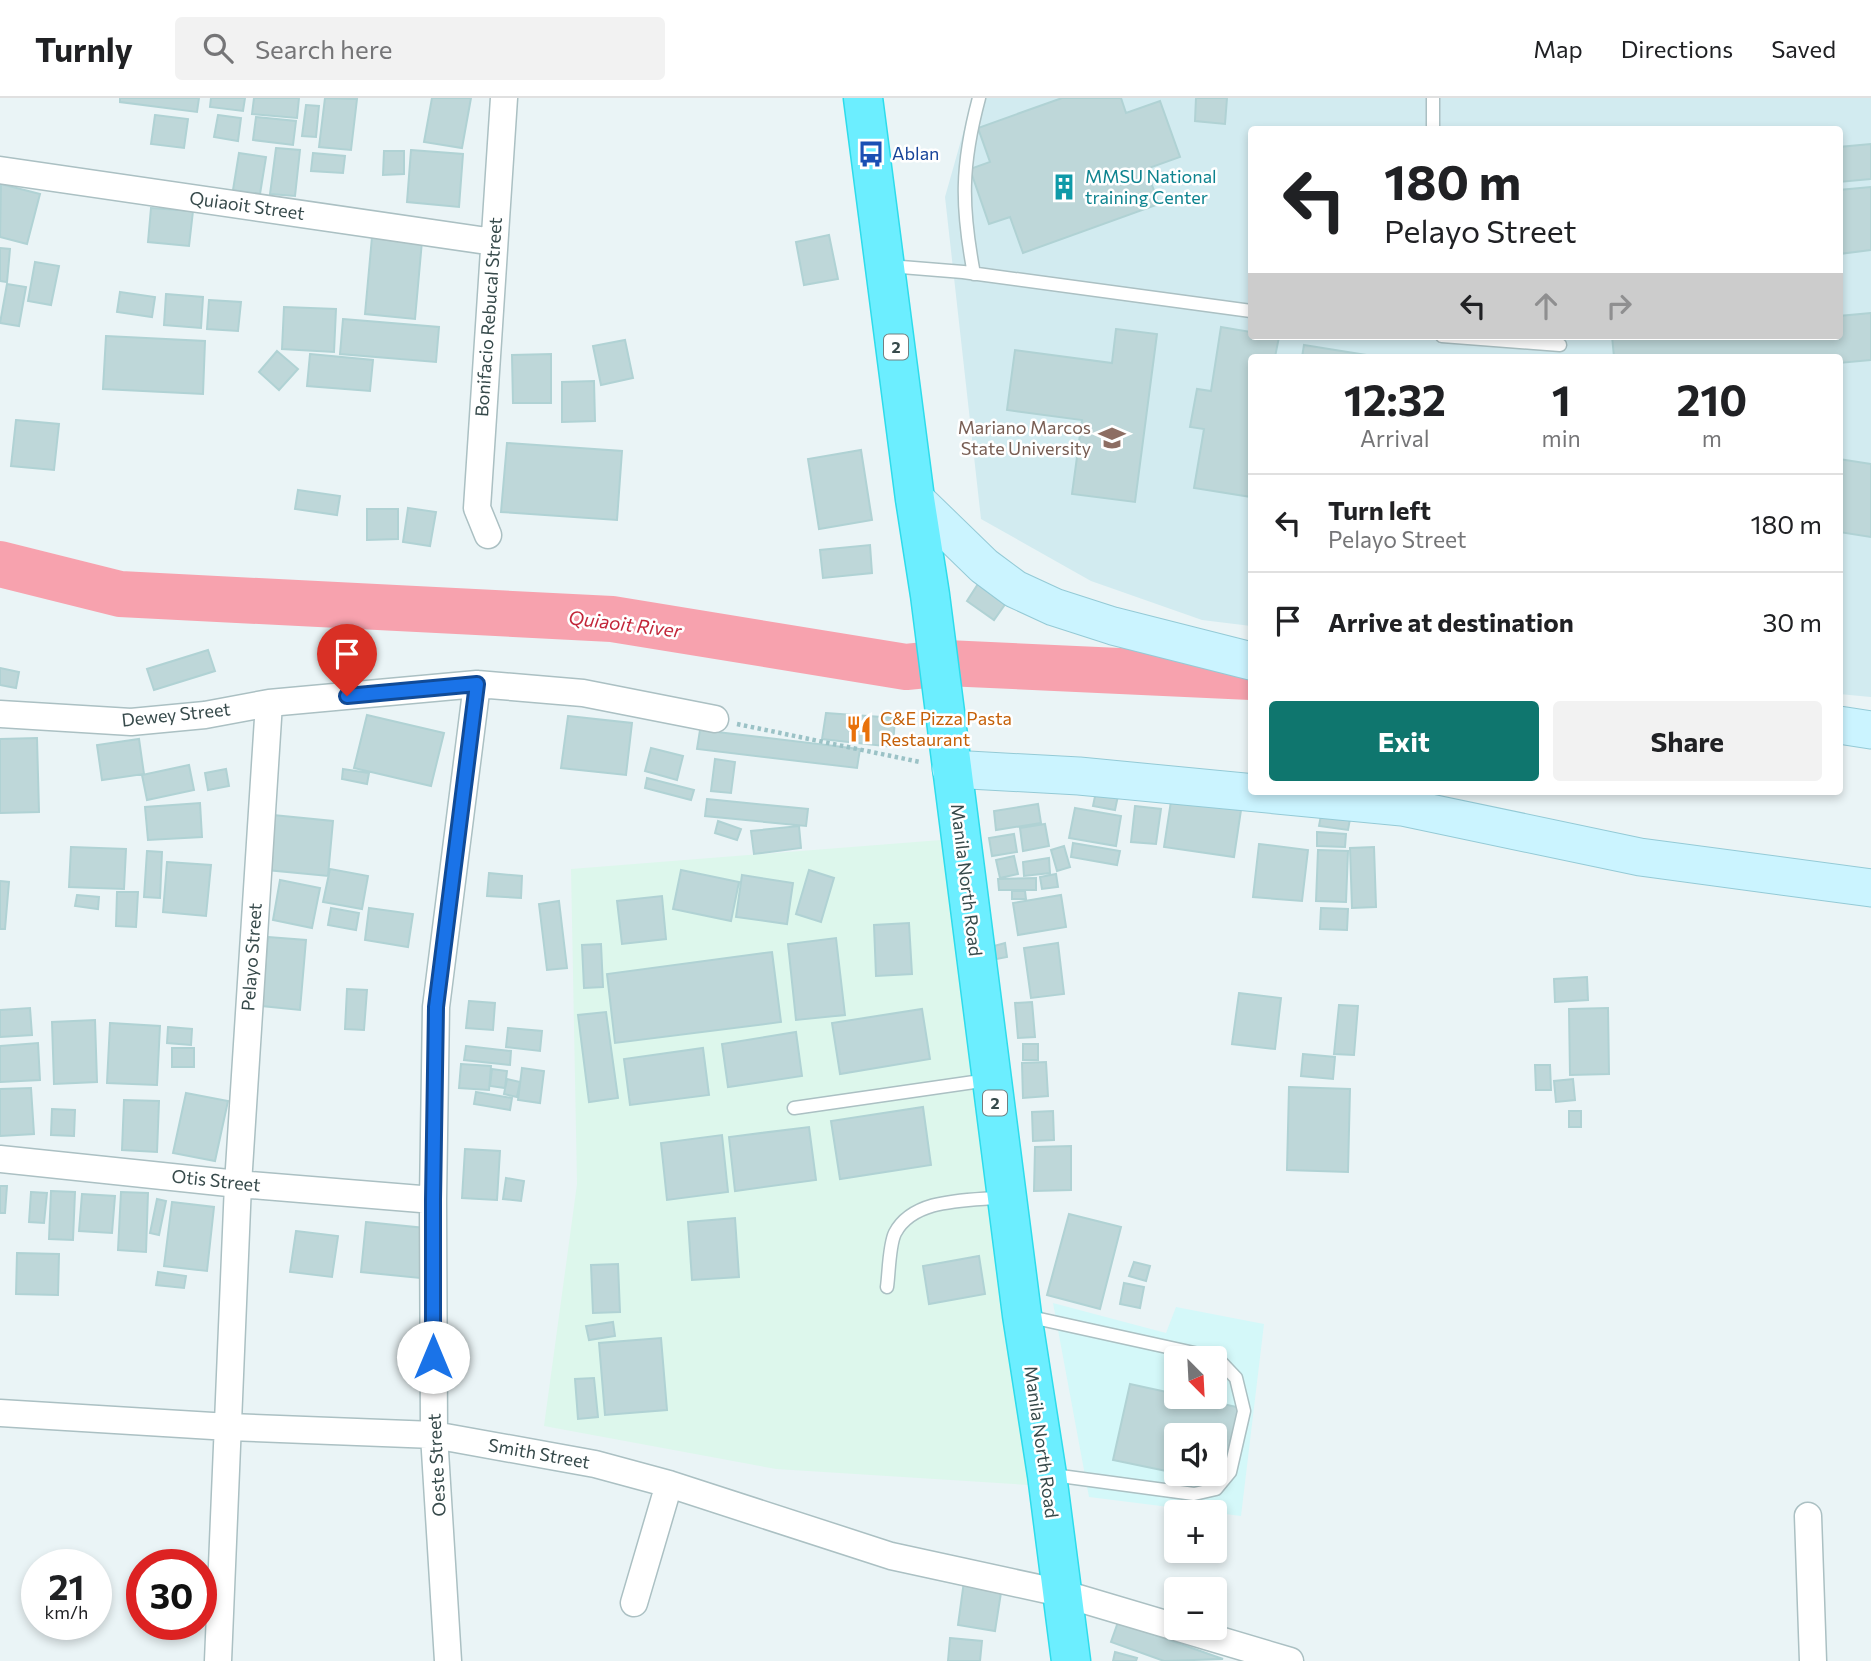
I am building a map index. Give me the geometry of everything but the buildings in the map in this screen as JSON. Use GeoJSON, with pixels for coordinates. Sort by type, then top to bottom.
{"type":"FeatureCollection","features":[{"type":"Feature","properties":{"kind":"highway","name":"Manila North Road"},"geometry":{"type":"LineString","coordinates":[[863,98],[1070,1661]]}},
{"type":"Feature","properties":{"kind":"street","name":"Bonifacio Rebucal Street"},"geometry":{"type":"LineString","coordinates":[[488,535],[477,508],[504,98]]}},
{"type":"Feature","properties":{"kind":"street","name":"Quiaoit Street"},"geometry":{"type":"LineString","coordinates":[[0,170],[494,242]]}},
{"type":"Feature","properties":{"kind":"street"},"geometry":{"type":"LineString","coordinates":[[915,499],[984,566],[1025,594],[1054,607],[1113,626],[1248,659]]}},
{"type":"Feature","properties":{"kind":"street"},"geometry":{"type":"LineString","coordinates":[[269,703],[477,684],[583,693],[715,719]]}},
{"type":"Feature","properties":{"kind":"street","name":"Oeste Street"},"geometry":{"type":"LineString","coordinates":[[448,1661],[434,1435],[436,1007],[477,684]]}},
{"type":"Feature","properties":{"kind":"street","name":"Dewey Street"},"geometry":{"type":"LineString","coordinates":[[0,714],[131,722],[205,715],[269,703]]}},
{"type":"Feature","properties":{"kind":"street","name":"Pelayo Street"},"geometry":{"type":"LineString","coordinates":[[218,1661],[238,1184],[269,703]]}},
{"type":"Feature","properties":{"kind":"street"},"geometry":{"type":"LineString","coordinates":[[1843,726],[1871,730]]}},
{"type":"Feature","properties":{"kind":"street"},"geometry":{"type":"LineString","coordinates":[[951,769],[1079,776],[1248,792]]}},
{"type":"Feature","properties":{"kind":"street"},"geometry":{"type":"LineString","coordinates":[[1277,795],[1402,807],[1640,857],[1871,888]]}},
{"type":"Feature","properties":{"kind":"street","name":"Otis Street"},"geometry":{"type":"LineString","coordinates":[[0,1159],[238,1184],[433,1200]]}},
{"type":"Feature","properties":{"kind":"street","name":"Smith Street"},"geometry":{"type":"LineString","coordinates":[[0,1413],[229,1427],[434,1435],[595,1464],[669,1484],[891,1556],[1061,1593],[1290,1661]]}},
{"type":"Feature","properties":{"kind":"street"},"geometry":{"type":"LineString","coordinates":[[634,1603],[669,1484]]}},
{"type":"Feature","properties":{"kind":"street"},"geometry":{"type":"LineString","coordinates":[[1808,1516],[1813,1661]]}},
{"type":"Feature","properties":{"kind":"lane"},"geometry":{"type":"LineString","coordinates":[[974,274],[965,229],[964,176],[968,139],[979,98]]}},
{"type":"Feature","properties":{"kind":"lane"},"geometry":{"type":"LineString","coordinates":[[1433,98],[1433,126]]}},
{"type":"Feature","properties":{"kind":"lane"},"geometry":{"type":"LineString","coordinates":[[886,266],[974,274],[1248,311]]}},
{"type":"Feature","properties":{"kind":"lane"},"geometry":{"type":"LineString","coordinates":[[1495,340],[1560,345]]}},
{"type":"Feature","properties":{"kind":"lane"},"geometry":{"type":"LineString","coordinates":[[794,1108],[992,1079]]}},
{"type":"Feature","properties":{"kind":"lane"},"geometry":{"type":"LineString","coordinates":[[887,1287],[894,1235],[907,1216],[927,1206],[1009,1196]]}},
{"type":"Feature","properties":{"kind":"lane"},"geometry":{"type":"LineString","coordinates":[[1023,1315],[1217,1357],[1236,1378],[1244,1411],[1230,1472],[1216,1489],[1194,1494],[1047,1475]]}},
{"type":"Feature","properties":{"kind":"path"},"geometry":{"type":"LineString","coordinates":[[715,719],[951,769]]}},
{"type":"Feature","properties":{"kind":"shaded area","name":"Mariano Marcos State University"},"geometry":{"type":"Polygon","coordinates":[[[973,98],[1871,98],[1871,697],[1843,694],[1843,354],[1248,354],[1248,626],[1202,620],[1091,581],[981,519],[945,197],[973,98]]]}},
{"type":"Feature","properties":{"kind":"shaded area"},"geometry":{"type":"Polygon","coordinates":[[[941,840],[1029,1485],[776,1469],[544,1426],[577,1184],[571,869],[941,840]]]}},
{"type":"Feature","properties":{"kind":"shaded area"},"geometry":{"type":"Polygon","coordinates":[[[1053,1303],[1166,1333],[1176,1307],[1264,1324],[1241,1516],[1227,1514],[1227,1500],[1164,1500],[1164,1506],[1089,1497],[1053,1303]]]}},
{"type":"Feature","properties":{"kind":"waterway","name":"Quiaoit River"},"geometry":{"type":"LineString","coordinates":[[0,564],[120,594],[612,619],[906,667],[946,663],[1248,677]]}},
{"type":"Feature","properties":{"kind":"place","name":"Ablan"},"geometry":{"type":"Point","coordinates":[871,154]}},
{"type":"Feature","properties":{"kind":"place","name":"MMSU National training Center"},"geometry":{"type":"Point","coordinates":[1064,187]}},
{"type":"Feature","properties":{"kind":"place","name":"Mariano Marcos State University"},"geometry":{"type":"Point","coordinates":[1112,438]}},
{"type":"Feature","properties":{"kind":"place","name":"C&E Pizza Pasta Restaurant"},"geometry":{"type":"Point","coordinates":[859,729]}},
{"type":"Feature","properties":{"kind":"route"},"geometry":{"type":"LineString","coordinates":[[347,696],[477,684],[436,1007],[433,1357]]}}]}
